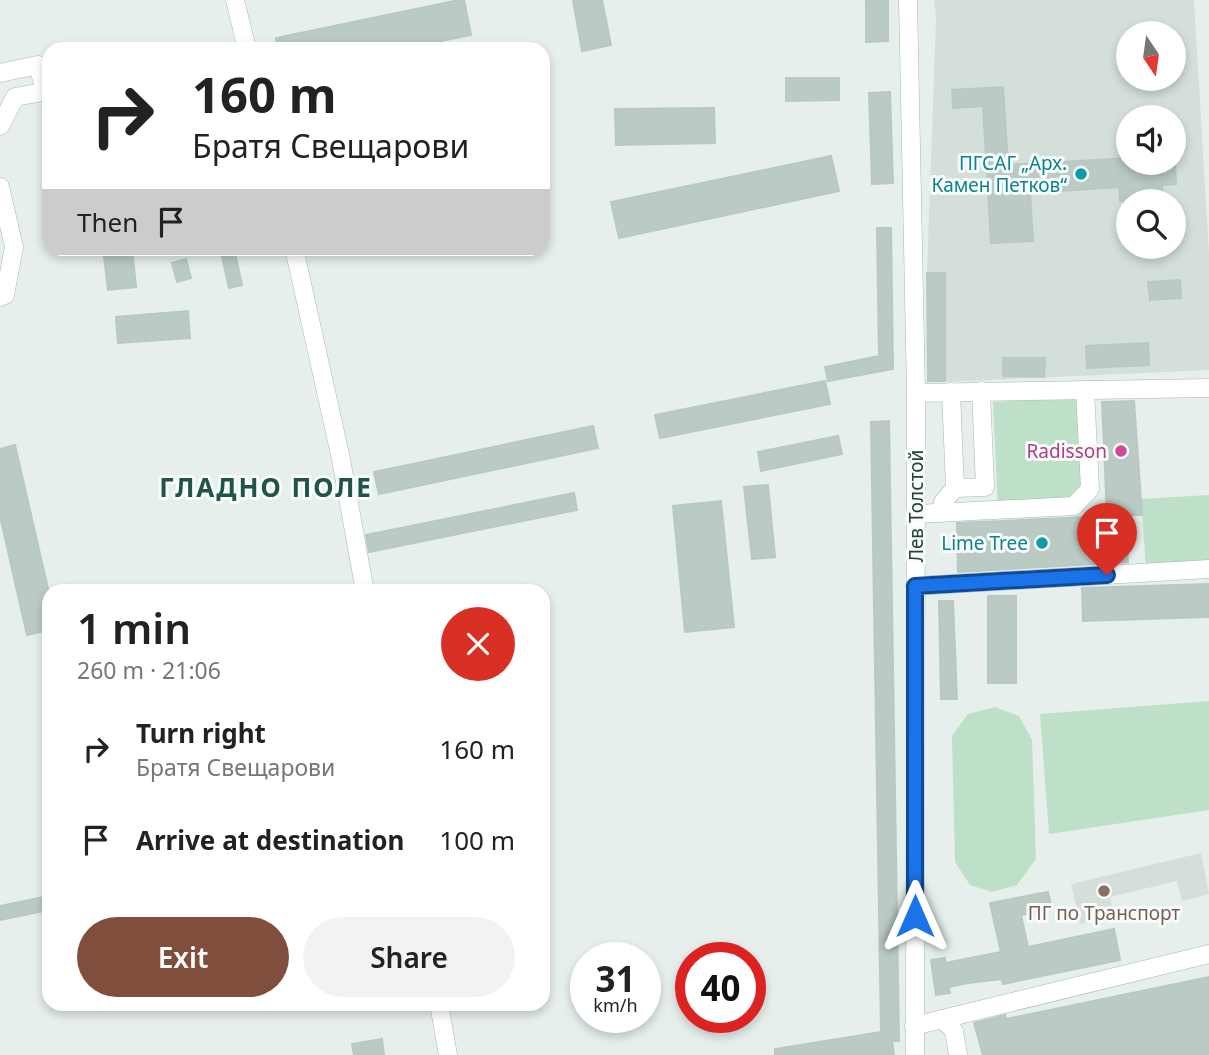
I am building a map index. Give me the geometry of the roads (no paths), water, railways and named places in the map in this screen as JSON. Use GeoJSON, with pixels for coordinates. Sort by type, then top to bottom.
{"type":"FeatureCollection","features":[{"type":"Feature","properties":{"kind":"street"},"geometry":{"type":"LineString","coordinates":[[235,0],[245,42]]}},
{"type":"Feature","properties":{"kind":"street","name":"Лев Толстой"},"geometry":{"type":"LineString","coordinates":[[908,0],[916,393],[915,1055]]}},
{"type":"Feature","properties":{"kind":"street"},"geometry":{"type":"LineString","coordinates":[[0,73],[38,65],[42,77]]}},
{"type":"Feature","properties":{"kind":"street"},"geometry":{"type":"LineString","coordinates":[[0,126],[15,97],[42,92]]}},
{"type":"Feature","properties":{"kind":"street"},"geometry":{"type":"LineString","coordinates":[[0,187],[14,247],[5,295],[0,296]]}},
{"type":"Feature","properties":{"kind":"street"},"geometry":{"type":"LineString","coordinates":[[296,256],[341,459],[364,584]]}},
{"type":"Feature","properties":{"kind":"street"},"geometry":{"type":"LineString","coordinates":[[916,393],[1209,388]]}},
{"type":"Feature","properties":{"kind":"street"},"geometry":{"type":"LineString","coordinates":[[916,514],[1074,506],[1090,489],[1085,390]]}},
{"type":"Feature","properties":{"kind":"street"},"geometry":{"type":"LineString","coordinates":[[955,488],[985,487],[981,391]]}},
{"type":"Feature","properties":{"kind":"street"},"geometry":{"type":"LineString","coordinates":[[943,513],[943,502],[955,488],[951,392]]}},
{"type":"Feature","properties":{"kind":"street"},"geometry":{"type":"LineString","coordinates":[[915,586],[1209,569]]}},
{"type":"Feature","properties":{"kind":"street"},"geometry":{"type":"LineString","coordinates":[[914,1026],[1209,954]]}},
{"type":"Feature","properties":{"kind":"street"},"geometry":{"type":"LineString","coordinates":[[440,1011],[448,1055]]}},
{"type":"Feature","properties":{"kind":"street"},"geometry":{"type":"LineString","coordinates":[[942,1019],[954,1031],[958,1055]]}},
{"type":"Feature","properties":{"kind":"place","name":"ПГСАГ „Арх. Камен Петков“"},"geometry":{"type":"Point","coordinates":[1081,174]}},
{"type":"Feature","properties":{"kind":"place","name":"Radisson"},"geometry":{"type":"Point","coordinates":[1121,451]}},
{"type":"Feature","properties":{"kind":"place","name":"Lime Tree"},"geometry":{"type":"Point","coordinates":[1042,543]}},
{"type":"Feature","properties":{"kind":"place","name":"ПГ по Транспорт"},"geometry":{"type":"Point","coordinates":[1104,891]}},
{"type":"Feature","properties":{"kind":"district","name":"ГЛАДНО ПОЛЕ"},"geometry":{"type":"Point","coordinates":[266,488]}}]}
